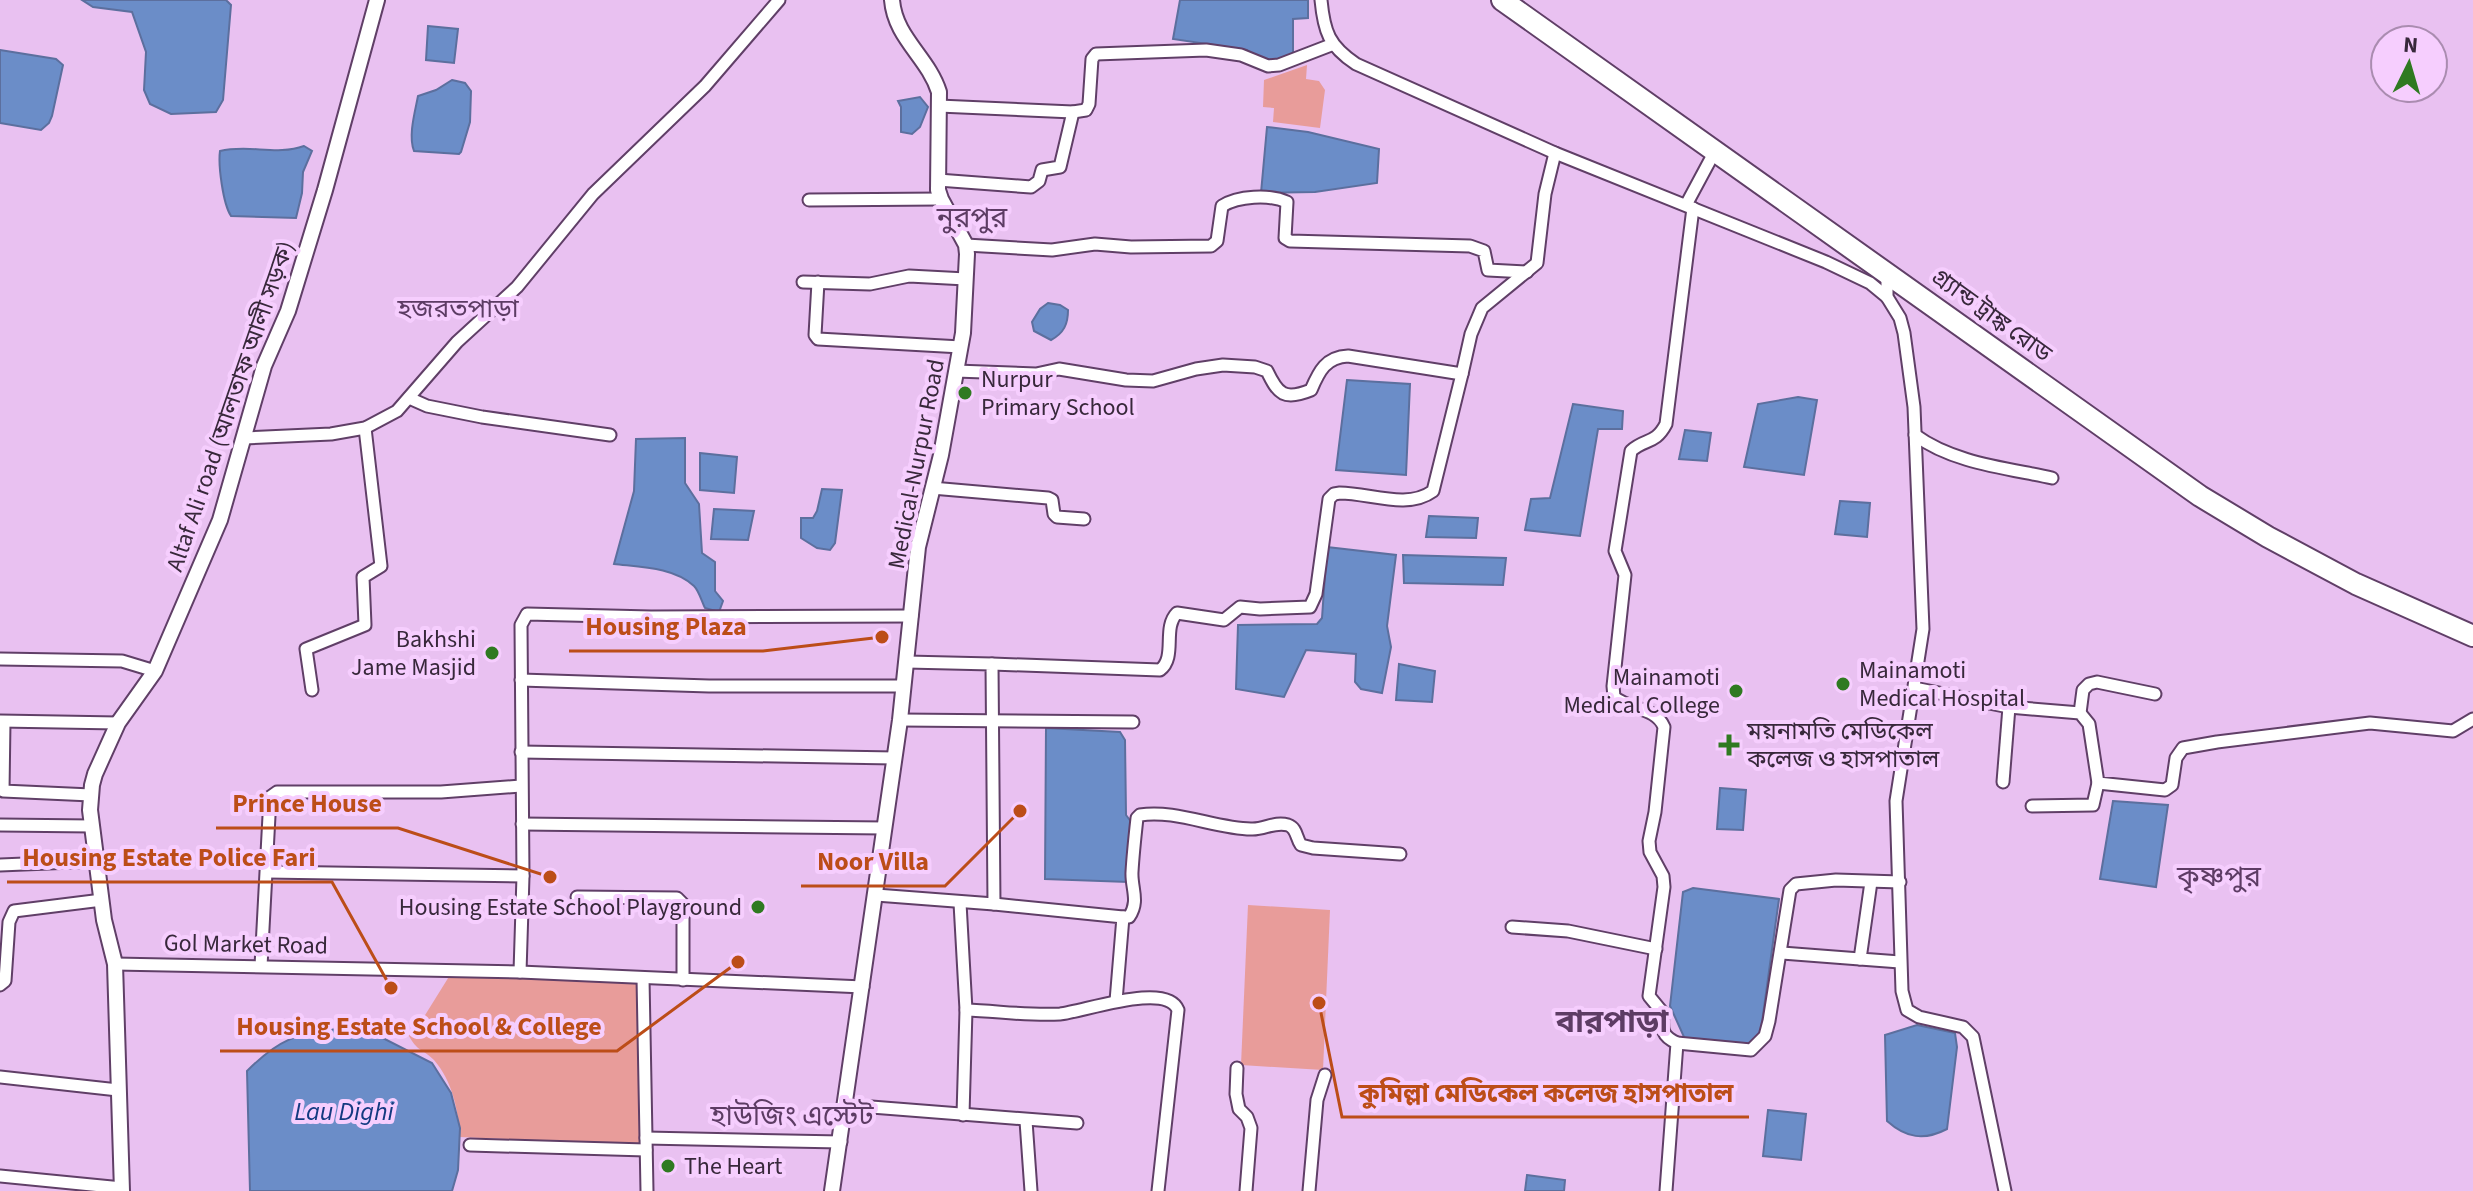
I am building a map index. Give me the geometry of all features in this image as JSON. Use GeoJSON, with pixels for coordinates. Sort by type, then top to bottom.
{"type":"FeatureCollection","features":[{"type":"Feature","properties":{"kind":"highway","name":"গ্র্যান্ড ট্রাঙ্ক রোড"},"geometry":{"type":"LineString","coordinates":[[1502,0],[2200,496],[2356,584],[2473,636]]}},
{"type":"Feature","properties":{"kind":"main road","name":"Altaf Ali road (আলতাফ আলী সড়ক)"},"geometry":{"type":"LineString","coordinates":[[122,1190],[115,964],[92,826],[91,795],[95,774],[118,723],[155,671],[220,520],[264,366],[288,311],[325,190],[377,0]]}},
{"type":"Feature","properties":{"kind":"main road","name":"Medical-Nurpur Road"},"geometry":{"type":"LineString","coordinates":[[832,1191],[895,758],[918,547],[961,347],[968,264],[966,245],[941,199],[938,180],[939,106],[935,80],[903,37],[893,13],[892,0]]}},
{"type":"Feature","properties":{"kind":"street"},"geometry":{"type":"LineString","coordinates":[[244,438],[321,435],[365,428],[397,411],[457,342],[517,287],[593,194],[705,86],[779,0]]}},
{"type":"Feature","properties":{"kind":"street"},"geometry":{"type":"LineString","coordinates":[[1321,0],[1331,45],[1356,64],[1555,153],[1855,275],[1887,297],[1900,318],[1915,435],[1923,629],[1896,801],[1902,991],[1907,1010],[1919,1017],[1963,1027],[1973,1037],[2004,1187]]}},
{"type":"Feature","properties":{"kind":"street"},"geometry":{"type":"LineString","coordinates":[[939,106],[1086,110],[1092,59],[1103,52],[1180,49],[1226,52],[1268,66],[1279,65],[1331,45]]}},
{"type":"Feature","properties":{"kind":"street"},"geometry":{"type":"LineString","coordinates":[[938,180],[1035,186],[1042,170],[1056,169],[1062,164],[1073,112]]}},
{"type":"Feature","properties":{"kind":"street"},"geometry":{"type":"LineString","coordinates":[[1715,151],[1690,207],[1666,424],[1660,436],[1631,451],[1615,551],[1625,575],[1614,697],[1623,704],[1654,713],[1664,727],[1649,841],[1650,852],[1663,876],[1664,887],[1649,996],[1663,1013],[1662,1029],[1666,1038],[1677,1043],[1751,1050],[1765,1036],[1769,1021],[1790,890],[1804,881],[1900,882]]}},
{"type":"Feature","properties":{"kind":"street"},"geometry":{"type":"LineString","coordinates":[[907,662],[1160,670],[1167,662],[1171,623],[1177,613],[1224,620],[1240,607],[1310,607],[1316,594],[1329,499],[1334,494],[1421,499],[1437,485],[1444,442],[1456,405],[1471,334],[1482,308],[1537,263],[1545,194],[1555,153]]}},
{"type":"Feature","properties":{"kind":"street"},"geometry":{"type":"LineString","coordinates":[[966,245],[1052,250],[1095,244],[1211,246],[1217,241],[1222,206],[1250,198],[1270,198],[1287,202],[1285,238],[1290,241],[1470,246],[1484,251],[1488,270],[1528,272]]}},
{"type":"Feature","properties":{"kind":"street"},"geometry":{"type":"LineString","coordinates":[[809,200],[941,199]]}},
{"type":"Feature","properties":{"kind":"street"},"geometry":{"type":"LineString","coordinates":[[1887,272],[1887,297]]}},
{"type":"Feature","properties":{"kind":"street"},"geometry":{"type":"LineString","coordinates":[[803,282],[870,284],[909,276],[966,279]]}},
{"type":"Feature","properties":{"kind":"street"},"geometry":{"type":"LineString","coordinates":[[818,282],[815,335],[818,339],[961,347]]}},
{"type":"Feature","properties":{"kind":"street"},"geometry":{"type":"LineString","coordinates":[[956,371],[1036,374],[1059,369],[1126,380],[1153,381],[1196,369],[1236,365],[1267,371],[1276,390],[1283,394],[1311,390],[1326,363],[1336,356],[1462,374]]}},
{"type":"Feature","properties":{"kind":"street"},"geometry":{"type":"LineString","coordinates":[[409,398],[427,406],[482,417],[610,435]]}},
{"type":"Feature","properties":{"kind":"street"},"geometry":{"type":"LineString","coordinates":[[312,690],[306,649],[365,625],[363,577],[381,566],[365,428]]}},
{"type":"Feature","properties":{"kind":"street"},"geometry":{"type":"LineString","coordinates":[[1915,435],[1936,449],[1983,464],[2052,478]]}},
{"type":"Feature","properties":{"kind":"street"},"geometry":{"type":"LineString","coordinates":[[932,488],[1048,498],[1052,500],[1057,517],[1084,519]]}},
{"type":"Feature","properties":{"kind":"street"},"geometry":{"type":"LineString","coordinates":[[520,972],[523,876],[521,625],[527,614],[912,616]]}},
{"type":"Feature","properties":{"kind":"street"},"geometry":{"type":"LineString","coordinates":[[0,659],[100,659],[134,663],[155,671]]}},
{"type":"Feature","properties":{"kind":"street"},"geometry":{"type":"LineString","coordinates":[[992,664],[994,904]]}},
{"type":"Feature","properties":{"kind":"street"},"geometry":{"type":"LineString","coordinates":[[521,680],[709,686],[904,686]]}},
{"type":"Feature","properties":{"kind":"street"},"geometry":{"type":"LineString","coordinates":[[2080,713],[2083,690],[2089,684],[2097,682],[2155,694]]}},
{"type":"Feature","properties":{"kind":"street"},"geometry":{"type":"LineString","coordinates":[[1914,688],[2009,707],[2085,716],[2089,724],[2098,783],[2093,805],[2032,806]]}},
{"type":"Feature","properties":{"kind":"street"},"geometry":{"type":"LineString","coordinates":[[2003,782],[2009,707]]}},
{"type":"Feature","properties":{"kind":"street"},"geometry":{"type":"LineString","coordinates":[[2098,783],[2169,789],[2179,752],[2183,748],[2217,742],[2370,723],[2453,731],[2473,719]]}},
{"type":"Feature","properties":{"kind":"street"},"geometry":{"type":"LineString","coordinates":[[900,720],[1133,722]]}},
{"type":"Feature","properties":{"kind":"street"},"geometry":{"type":"LineString","coordinates":[[91,795],[3,791],[2,722],[118,723]]}},
{"type":"Feature","properties":{"kind":"street"},"geometry":{"type":"LineString","coordinates":[[521,752],[895,758]]}},
{"type":"Feature","properties":{"kind":"street"},"geometry":{"type":"LineString","coordinates":[[261,966],[268,803],[277,792],[441,792],[521,786]]}},
{"type":"Feature","properties":{"kind":"street"},"geometry":{"type":"LineString","coordinates":[[876,895],[1129,917],[1134,908],[1135,892],[1131,877],[1137,818],[1140,815],[1161,815],[1251,829],[1273,824],[1289,826],[1294,829],[1301,845],[1400,854]]}},
{"type":"Feature","properties":{"kind":"street"},"geometry":{"type":"LineString","coordinates":[[522,824],[885,828]]}},
{"type":"Feature","properties":{"kind":"street"},"geometry":{"type":"LineString","coordinates":[[0,825],[92,826]]}},
{"type":"Feature","properties":{"kind":"street"},"geometry":{"type":"LineString","coordinates":[[0,865],[97,861]]}},
{"type":"Feature","properties":{"kind":"street"},"geometry":{"type":"LineString","coordinates":[[267,872],[523,876]]}},
{"type":"Feature","properties":{"kind":"street"},"geometry":{"type":"LineString","coordinates":[[1860,959],[1864,913],[1871,882]]}},
{"type":"Feature","properties":{"kind":"street"},"geometry":{"type":"LineString","coordinates":[[577,897],[677,898],[683,904],[683,980]]}},
{"type":"Feature","properties":{"kind":"street"},"geometry":{"type":"LineString","coordinates":[[0,985],[5,981],[9,922],[14,911],[102,900]]}},
{"type":"Feature","properties":{"kind":"street"},"geometry":{"type":"LineString","coordinates":[[960,903],[966,1010],[963,1115]]}},
{"type":"Feature","properties":{"kind":"street"},"geometry":{"type":"LineString","coordinates":[[1116,1001],[1123,917]]}},
{"type":"Feature","properties":{"kind":"street"},"geometry":{"type":"LineString","coordinates":[[1512,927],[1568,931],[1656,949]]}},
{"type":"Feature","properties":{"kind":"street"},"geometry":{"type":"LineString","coordinates":[[1782,953],[1900,962]]}},
{"type":"Feature","properties":{"kind":"street","name":"Gol Market Road"},"geometry":{"type":"LineString","coordinates":[[115,964],[520,972],[863,987]]}},
{"type":"Feature","properties":{"kind":"street"},"geometry":{"type":"LineString","coordinates":[[643,978],[647,1191]]}},
{"type":"Feature","properties":{"kind":"street"},"geometry":{"type":"LineString","coordinates":[[966,1010],[1060,1014],[1136,998],[1170,1000],[1178,1010],[1158,1191]]}},
{"type":"Feature","properties":{"kind":"street"},"geometry":{"type":"LineString","coordinates":[[1666,1191],[1677,1043]]}},
{"type":"Feature","properties":{"kind":"street"},"geometry":{"type":"LineString","coordinates":[[1237,1068],[1239,1109],[1247,1117],[1251,1128],[1246,1191]]}},
{"type":"Feature","properties":{"kind":"street"},"geometry":{"type":"LineString","coordinates":[[1309,1191],[1320,1086],[1325,1075]]}},
{"type":"Feature","properties":{"kind":"street"},"geometry":{"type":"LineString","coordinates":[[0,1077],[118,1090]]}},
{"type":"Feature","properties":{"kind":"street"},"geometry":{"type":"LineString","coordinates":[[846,1105],[1077,1123]]}},
{"type":"Feature","properties":{"kind":"street"},"geometry":{"type":"LineString","coordinates":[[1026,1121],[1031,1191]]}},
{"type":"Feature","properties":{"kind":"street"},"geometry":{"type":"LineString","coordinates":[[470,1145],[841,1142]]}},
{"type":"Feature","properties":{"kind":"street"},"geometry":{"type":"LineString","coordinates":[[0,1176],[122,1190]]}},
{"type":"Feature","properties":{"kind":"street"},"geometry":{"type":"LineString","coordinates":[[14,1191],[15,1177]]}},
{"type":"Feature","properties":{"kind":"shaded area"},"geometry":{"type":"Polygon","coordinates":[[[1307,65],[1306,79],[1319,81],[1325,90],[1320,128],[1273,122],[1274,108],[1263,107],[1264,80],[1307,65]]]}},
{"type":"Feature","properties":{"kind":"shaded area"},"geometry":{"type":"Polygon","coordinates":[[[1248,905],[1330,910],[1323,1070],[1241,1065],[1248,905]]]}},
{"type":"Feature","properties":{"kind":"shaded area"},"geometry":{"type":"Polygon","coordinates":[[[450,975],[640,981],[641,1145],[460,1137],[456,1107],[446,1078],[434,1060],[417,1047],[408,1034],[422,1020],[450,975]]]}},
{"type":"Feature","properties":{"kind":"water"},"geometry":{"type":"Polygon","coordinates":[[[82,0],[226,0],[231,5],[223,100],[216,112],[171,114],[150,104],[144,90],[146,52],[132,12],[93,7],[82,0]]]}},
{"type":"Feature","properties":{"kind":"water"},"geometry":{"type":"Polygon","coordinates":[[[1180,0],[1308,0],[1308,18],[1293,19],[1293,56],[1262,63],[1247,50],[1173,39],[1180,0]]]}},
{"type":"Feature","properties":{"kind":"water"},"geometry":{"type":"Polygon","coordinates":[[[428,26],[458,29],[454,63],[426,60],[428,26]]]}},
{"type":"Feature","properties":{"kind":"water"},"geometry":{"type":"Polygon","coordinates":[[[0,50],[56,59],[63,65],[52,116],[41,130],[0,123],[0,50]]]}},
{"type":"Feature","properties":{"kind":"water"},"geometry":{"type":"Polygon","coordinates":[[[452,80],[465,83],[471,91],[470,122],[461,152],[414,151],[412,131],[418,96],[452,80]]]}},
{"type":"Feature","properties":{"kind":"water"},"geometry":{"type":"Polygon","coordinates":[[[920,97],[928,107],[920,127],[912,134],[901,132],[901,107],[898,101],[920,97]]]}},
{"type":"Feature","properties":{"kind":"water"},"geometry":{"type":"Polygon","coordinates":[[[1267,127],[1308,132],[1379,149],[1377,183],[1315,192],[1261,193],[1267,127]]]}},
{"type":"Feature","properties":{"kind":"water"},"geometry":{"type":"Polygon","coordinates":[[[304,146],[312,151],[303,172],[296,218],[231,216],[222,184],[220,151],[284,150],[304,146]]]}},
{"type":"Feature","properties":{"kind":"water"},"geometry":{"type":"Polygon","coordinates":[[[1048,303],[1068,310],[1064,328],[1051,340],[1034,331],[1032,322],[1048,303]]]}},
{"type":"Feature","properties":{"kind":"water"},"geometry":{"type":"Polygon","coordinates":[[[1347,380],[1410,384],[1406,475],[1336,470],[1347,380]]]}},
{"type":"Feature","properties":{"kind":"water"},"geometry":{"type":"Polygon","coordinates":[[[1798,397],[1817,400],[1804,475],[1744,467],[1758,404],[1798,397]]]}},
{"type":"Feature","properties":{"kind":"water"},"geometry":{"type":"Polygon","coordinates":[[[1573,404],[1623,411],[1622,429],[1598,429],[1580,536],[1525,530],[1531,499],[1550,498],[1573,404]]]}},
{"type":"Feature","properties":{"kind":"water"},"geometry":{"type":"Polygon","coordinates":[[[1685,430],[1711,433],[1707,461],[1679,459],[1685,430]]]}},
{"type":"Feature","properties":{"kind":"water"},"geometry":{"type":"Polygon","coordinates":[[[685,438],[685,483],[699,504],[702,553],[715,562],[715,591],[723,601],[719,612],[705,608],[694,586],[677,575],[614,564],[634,491],[636,439],[685,438]]]}},
{"type":"Feature","properties":{"kind":"water"},"geometry":{"type":"Polygon","coordinates":[[[700,453],[737,457],[734,493],[700,490],[700,453]]]}},
{"type":"Feature","properties":{"kind":"water"},"geometry":{"type":"Polygon","coordinates":[[[822,489],[842,490],[835,543],[830,550],[817,548],[801,538],[801,518],[813,518],[822,489]]]}},
{"type":"Feature","properties":{"kind":"water"},"geometry":{"type":"Polygon","coordinates":[[[1840,501],[1870,503],[1867,537],[1835,534],[1840,501]]]}},
{"type":"Feature","properties":{"kind":"water"},"geometry":{"type":"Polygon","coordinates":[[[714,509],[754,511],[748,540],[711,539],[714,509]]]}},
{"type":"Feature","properties":{"kind":"water"},"geometry":{"type":"Polygon","coordinates":[[[1429,516],[1478,518],[1476,538],[1426,537],[1429,516]]]}},
{"type":"Feature","properties":{"kind":"water"},"geometry":{"type":"Polygon","coordinates":[[[1327,547],[1396,555],[1387,626],[1391,647],[1382,693],[1361,689],[1355,682],[1356,654],[1306,650],[1284,697],[1236,689],[1238,625],[1317,624],[1322,618],[1327,547]]]}},
{"type":"Feature","properties":{"kind":"water"},"geometry":{"type":"Polygon","coordinates":[[[1403,555],[1506,558],[1503,585],[1404,583],[1403,555]]]}},
{"type":"Feature","properties":{"kind":"water"},"geometry":{"type":"Polygon","coordinates":[[[1399,664],[1435,671],[1432,702],[1396,700],[1399,664]]]}},
{"type":"Feature","properties":{"kind":"water"},"geometry":{"type":"Polygon","coordinates":[[[1046,728],[1120,732],[1125,740],[1126,815],[1132,823],[1128,882],[1045,879],[1046,728]]]}},
{"type":"Feature","properties":{"kind":"water"},"geometry":{"type":"Polygon","coordinates":[[[1720,788],[1746,790],[1743,830],[1717,829],[1720,788]]]}},
{"type":"Feature","properties":{"kind":"water"},"geometry":{"type":"Polygon","coordinates":[[[2113,801],[2168,805],[2156,887],[2100,879],[2113,801]]]}},
{"type":"Feature","properties":{"kind":"water"},"geometry":{"type":"Polygon","coordinates":[[[1693,888],[1779,899],[1758,1051],[1689,1048],[1670,1006],[1683,892],[1693,888]]]}},
{"type":"Feature","properties":{"kind":"water"},"geometry":{"type":"Polygon","coordinates":[[[1917,1025],[1955,1033],[1957,1047],[1947,1129],[1923,1136],[1908,1134],[1887,1121],[1885,1035],[1917,1025]]]}},
{"type":"Feature","properties":{"kind":"water","name":"Lau Dighi"},"geometry":{"type":"Polygon","coordinates":[[[339,1029],[373,1033],[432,1063],[451,1093],[460,1128],[458,1170],[452,1191],[250,1191],[247,1071],[268,1052],[288,1040],[339,1029]]]}},
{"type":"Feature","properties":{"kind":"water"},"geometry":{"type":"Polygon","coordinates":[[[1768,1110],[1806,1114],[1801,1160],[1763,1156],[1768,1110]]]}},
{"type":"Feature","properties":{"kind":"water"},"geometry":{"type":"Polygon","coordinates":[[[1527,1175],[1565,1180],[1564,1191],[1525,1191],[1527,1175]]]}},
{"type":"Feature","properties":{"kind":"place","name":"Nurpur Primary School"},"geometry":{"type":"Point","coordinates":[965,393]}},
{"type":"Feature","properties":{"kind":"place","name":"Housing Plaza"},"geometry":{"type":"Point","coordinates":[882,637]}},
{"type":"Feature","properties":{"kind":"place","name":"Bakhshi Jame Masjid"},"geometry":{"type":"Point","coordinates":[492,653]}},
{"type":"Feature","properties":{"kind":"place","name":"Mainamoti Medical Hospital"},"geometry":{"type":"Point","coordinates":[1843,684]}},
{"type":"Feature","properties":{"kind":"place","name":"Mainamoti Medical College"},"geometry":{"type":"Point","coordinates":[1736,691]}},
{"type":"Feature","properties":{"kind":"place","name":"ময়নামতি মেডিকেল কলেজ ও হাসপাতাল"},"geometry":{"type":"Point","coordinates":[1729,745]}},
{"type":"Feature","properties":{"kind":"place","name":"Noor Villa"},"geometry":{"type":"Point","coordinates":[1020,811]}},
{"type":"Feature","properties":{"kind":"place","name":"Prince House"},"geometry":{"type":"Point","coordinates":[550,877]}},
{"type":"Feature","properties":{"kind":"place","name":"Housing Estate School Playground"},"geometry":{"type":"Point","coordinates":[758,907]}},
{"type":"Feature","properties":{"kind":"place","name":"Housing Estate School & College"},"geometry":{"type":"Point","coordinates":[738,962]}},
{"type":"Feature","properties":{"kind":"place","name":"Housing Estate Police Fari"},"geometry":{"type":"Point","coordinates":[391,988]}},
{"type":"Feature","properties":{"kind":"place","name":"কুমিল্লা মেডিকেল কলেজ হাসপাতাল"},"geometry":{"type":"Point","coordinates":[1319,1003]}},
{"type":"Feature","properties":{"kind":"place","name":"The Heart"},"geometry":{"type":"Point","coordinates":[668,1166]}},
{"type":"Feature","properties":{"kind":"district","name":"নুরপুর"},"geometry":{"type":"Point","coordinates":[972,217]}},
{"type":"Feature","properties":{"kind":"district","name":"হজরতপাড়া"},"geometry":{"type":"Point","coordinates":[458,308]}},
{"type":"Feature","properties":{"kind":"district","name":"কৃষ্ণপুর"},"geometry":{"type":"Point","coordinates":[2219,876]}},
{"type":"Feature","properties":{"kind":"district","name":"বারপাড়া"},"geometry":{"type":"Point","coordinates":[1612,1021]}},
{"type":"Feature","properties":{"kind":"district","name":"হাউজিং এস্টেট"},"geometry":{"type":"Point","coordinates":[792,1115]}}]}
